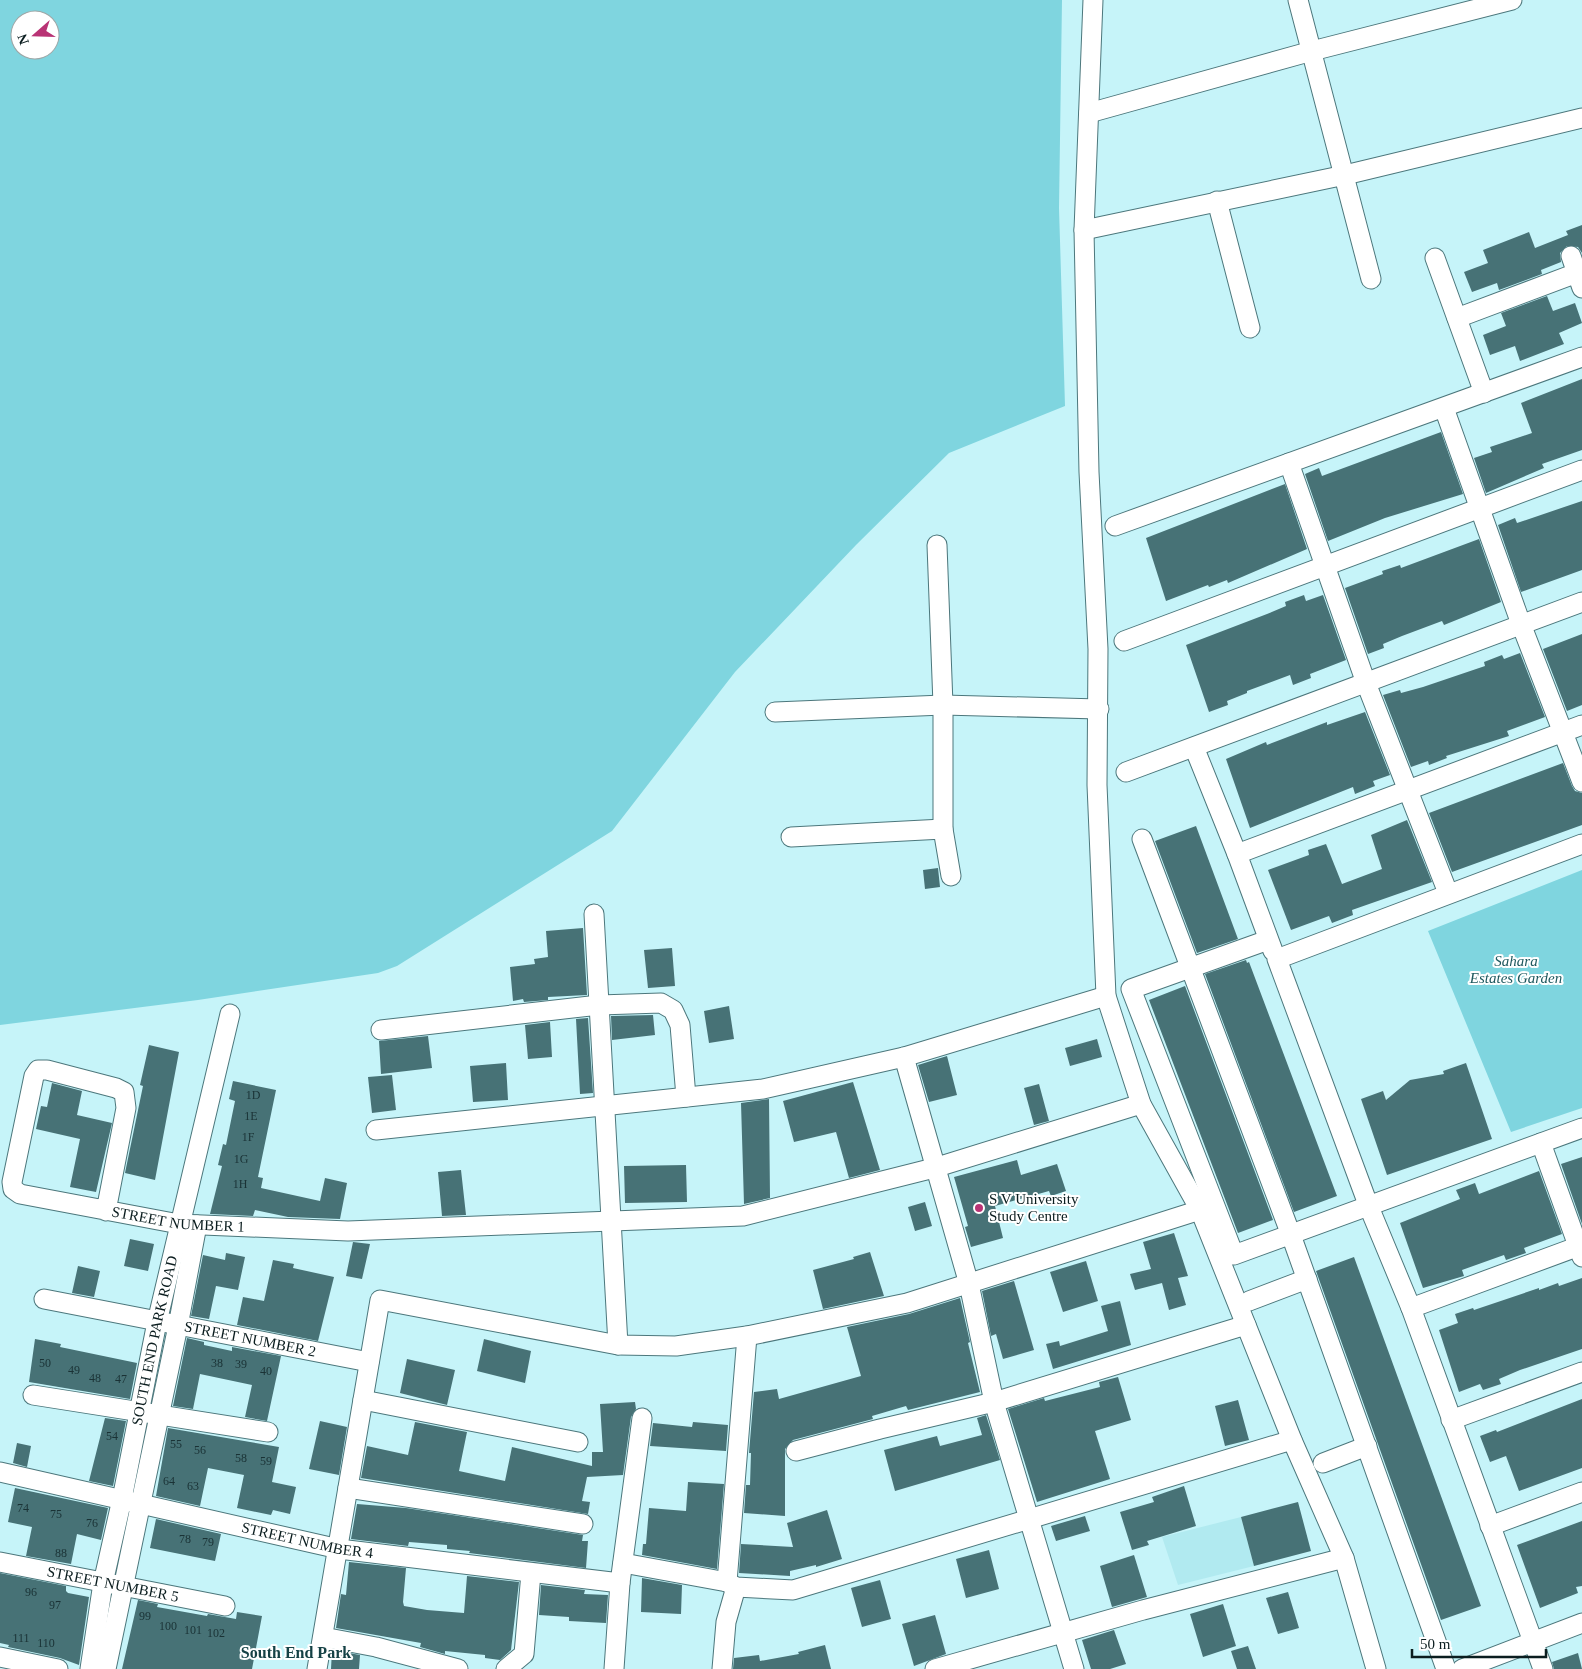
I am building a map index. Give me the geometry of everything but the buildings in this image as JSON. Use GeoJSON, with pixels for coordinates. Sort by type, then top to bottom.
{"type":"FeatureCollection","features":[{"type":"Feature","properties":{"kind":"street"},"geometry":{"type":"LineString","coordinates":[[1093,0],[1084,230],[1089,472],[1098,648],[1097,785],[1106,996],[1141,1104],[1200,1210],[1292,1440],[1344,1558],[1376,1669]]}},
{"type":"Feature","properties":{"kind":"street"},"geometry":{"type":"LineString","coordinates":[[1298,0],[1371,279]]}},
{"type":"Feature","properties":{"kind":"street"},"geometry":{"type":"LineString","coordinates":[[1089,113],[1312,51],[1512,0]]}},
{"type":"Feature","properties":{"kind":"street"},"geometry":{"type":"LineString","coordinates":[[1084,230],[1344,175],[1582,118]]}},
{"type":"Feature","properties":{"kind":"street"},"geometry":{"type":"LineString","coordinates":[[1217,202],[1250,328]]}},
{"type":"Feature","properties":{"kind":"street"},"geometry":{"type":"LineString","coordinates":[[1435,258],[1484,393]]}},
{"type":"Feature","properties":{"kind":"street"},"geometry":{"type":"LineString","coordinates":[[1457,318],[1578,272]]}},
{"type":"Feature","properties":{"kind":"street"},"geometry":{"type":"LineString","coordinates":[[1115,526],[1444,408],[1582,356]]}},
{"type":"Feature","properties":{"kind":"street"},"geometry":{"type":"LineString","coordinates":[[1444,408],[1521,624],[1582,782]]}},
{"type":"Feature","properties":{"kind":"street"},"geometry":{"type":"LineString","coordinates":[[1289,463],[1326,564],[1366,683],[1406,790],[1448,893]]}},
{"type":"Feature","properties":{"kind":"street"},"geometry":{"type":"LineString","coordinates":[[1124,641],[1582,470]]}},
{"type":"Feature","properties":{"kind":"street"},"geometry":{"type":"LineString","coordinates":[[937,545],[942,705],[943,829],[951,876]]}},
{"type":"Feature","properties":{"kind":"street"},"geometry":{"type":"LineString","coordinates":[[1126,772],[1582,602]]}},
{"type":"Feature","properties":{"kind":"street"},"geometry":{"type":"LineString","coordinates":[[775,712],[942,705],[1099,709]]}},
{"type":"Feature","properties":{"kind":"street"},"geometry":{"type":"LineString","coordinates":[[1237,854],[1582,726]]}},
{"type":"Feature","properties":{"kind":"street"},"geometry":{"type":"LineString","coordinates":[[1194,747],[1237,854],[1268,940],[1277,958],[1369,1207],[1410,1308],[1543,1669]]}},
{"type":"Feature","properties":{"kind":"street"},"geometry":{"type":"LineString","coordinates":[[791,837],[943,829]]}},
{"type":"Feature","properties":{"kind":"street"},"geometry":{"type":"LineString","coordinates":[[1142,839],[1291,1235],[1446,1669]]}},
{"type":"Feature","properties":{"kind":"street"},"geometry":{"type":"LineString","coordinates":[[1277,958],[1582,844]]}},
{"type":"Feature","properties":{"kind":"street"},"geometry":{"type":"LineString","coordinates":[[594,914],[618,1345]]}},
{"type":"Feature","properties":{"kind":"street"},"geometry":{"type":"LineString","coordinates":[[1268,940],[1192,969],[1131,989],[1234,1255],[1582,1128]]}},
{"type":"Feature","properties":{"kind":"street"},"geometry":{"type":"LineString","coordinates":[[376,1130],[763,1089],[904,1057],[1106,996]]}},
{"type":"Feature","properties":{"kind":"street"},"geometry":{"type":"LineString","coordinates":[[381,1030],[599,1004],[661,1003],[673,1010],[680,1024],[686,1097]]}},
{"type":"Feature","properties":{"kind":"street","name":"SOUTH END PARK ROAD"},"geometry":{"type":"LineString","coordinates":[[90,1669],[103,1583],[158,1415],[178,1326],[188,1224],[230,1014]]}},
{"type":"Feature","properties":{"kind":"street"},"geometry":{"type":"LineString","coordinates":[[904,1057],[934,1168],[969,1284],[994,1402],[1031,1520],[1074,1669]]}},
{"type":"Feature","properties":{"kind":"street","name":"STREET NUMBER 1"},"geometry":{"type":"LineString","coordinates":[[106,1211],[126,1108],[124,1092],[116,1088],[47,1070],[38,1070],[34,1076],[12,1182],[13,1189],[20,1194],[106,1211],[188,1224],[348,1231],[743,1216],[934,1168],[1141,1104]]}},
{"type":"Feature","properties":{"kind":"street"},"geometry":{"type":"LineString","coordinates":[[1410,1308],[1581,1250],[1541,1143]]}},
{"type":"Feature","properties":{"kind":"street"},"geometry":{"type":"LineString","coordinates":[[317,1669],[380,1300],[618,1345],[676,1346],[747,1336],[907,1303],[1200,1210]]}},
{"type":"Feature","properties":{"kind":"street","name":"SOUTH END PARK ROAD"},"geometry":{"type":"LineString","coordinates":[[106,1669],[122,1587],[138,1412],[156,1322],[188,1224]]}},
{"type":"Feature","properties":{"kind":"street"},"geometry":{"type":"LineString","coordinates":[[1248,1300],[1307,1279]]}},
{"type":"Feature","properties":{"kind":"street","name":"STREET NUMBER 2"},"geometry":{"type":"LineString","coordinates":[[44,1299],[370,1362]]}},
{"type":"Feature","properties":{"kind":"street"},"geometry":{"type":"LineString","coordinates":[[796,1452],[880,1429],[994,1402],[1246,1325]]}},
{"type":"Feature","properties":{"kind":"street"},"geometry":{"type":"LineString","coordinates":[[722,1669],[726,1622],[732,1584],[747,1336]]}},
{"type":"Feature","properties":{"kind":"street"},"geometry":{"type":"LineString","coordinates":[[1451,1420],[1582,1372]]}},
{"type":"Feature","properties":{"kind":"street"},"geometry":{"type":"LineString","coordinates":[[33,1395],[268,1432]]}},
{"type":"Feature","properties":{"kind":"street"},"geometry":{"type":"LineString","coordinates":[[363,1400],[578,1442]]}},
{"type":"Feature","properties":{"kind":"street"},"geometry":{"type":"LineString","coordinates":[[614,1669],[620,1583],[642,1418]]}},
{"type":"Feature","properties":{"kind":"street"},"geometry":{"type":"LineString","coordinates":[[623,1563],[732,1584],[793,1590],[1292,1440]]}},
{"type":"Feature","properties":{"kind":"street"},"geometry":{"type":"LineString","coordinates":[[1323,1463],[1367,1446]]}},
{"type":"Feature","properties":{"kind":"street","name":"STREET NUMBER 4"},"geometry":{"type":"LineString","coordinates":[[0,1472],[339,1549],[620,1583]]}},
{"type":"Feature","properties":{"kind":"street"},"geometry":{"type":"LineString","coordinates":[[348,1488],[583,1524]]}},
{"type":"Feature","properties":{"kind":"street"},"geometry":{"type":"LineString","coordinates":[[1490,1526],[1582,1492]]}},
{"type":"Feature","properties":{"kind":"street"},"geometry":{"type":"LineString","coordinates":[[935,1669],[1143,1610],[1344,1558]]}},
{"type":"Feature","properties":{"kind":"street","name":"STREET NUMBER 5"},"geometry":{"type":"LineString","coordinates":[[0,1562],[225,1606]]}},
{"type":"Feature","properties":{"kind":"street"},"geometry":{"type":"LineString","coordinates":[[506,1669],[524,1654],[531,1573]]}},
{"type":"Feature","properties":{"kind":"street"},"geometry":{"type":"LineString","coordinates":[[1462,1669],[1582,1623]]}},
{"type":"Feature","properties":{"kind":"street"},"geometry":{"type":"LineString","coordinates":[[323,1636],[376,1647],[458,1669]]}},
{"type":"Feature","properties":{"kind":"street"},"geometry":{"type":"LineString","coordinates":[[0,1657],[58,1669]]}},
{"type":"Feature","properties":{"kind":"shaded area"},"geometry":{"type":"Polygon","coordinates":[[[1241,1517],[1254,1566],[1178,1585],[1162,1537],[1241,1517]]]}},
{"type":"Feature","properties":{"kind":"green space"},"geometry":{"type":"Polygon","coordinates":[[[0,0],[1062,0],[1059,208],[1065,406],[949,453],[856,545],[735,672],[612,831],[397,966],[378,973],[198,1000],[0,1025],[0,0]]]}},
{"type":"Feature","properties":{"kind":"green space","name":"Sahara Estates Garden"},"geometry":{"type":"Polygon","coordinates":[[[1582,870],[1582,1108],[1511,1132],[1428,931],[1582,870]]]}},
{"type":"Feature","properties":{"kind":"place","name":"S V University Study Centre"},"geometry":{"type":"Point","coordinates":[979,1208]}},
{"type":"Feature","properties":{"kind":"district","name":"South End Park"},"geometry":{"type":"Point","coordinates":[296,1652]}}]}
